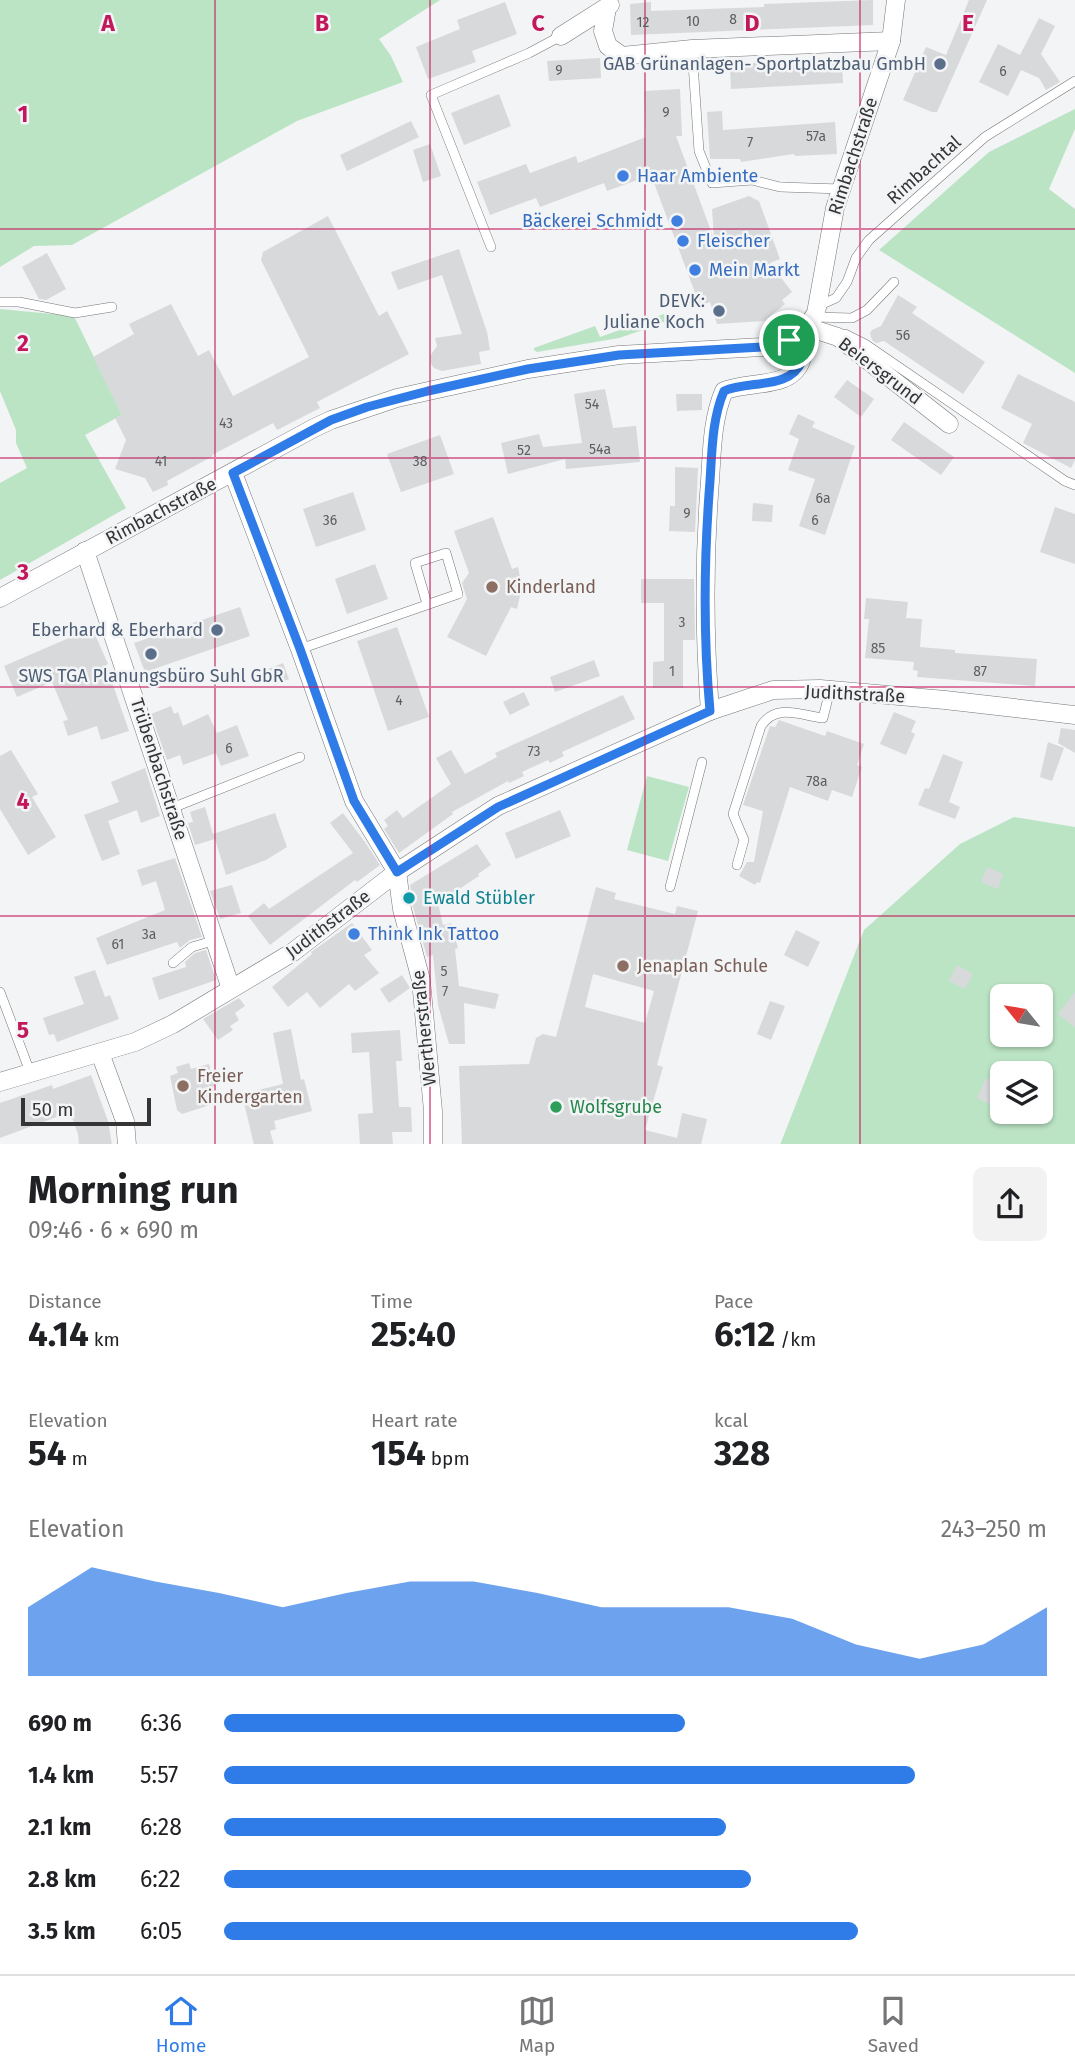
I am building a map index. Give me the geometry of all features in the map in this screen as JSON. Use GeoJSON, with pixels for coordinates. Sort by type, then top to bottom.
{"type":"FeatureCollection","features":[{"type":"Feature","properties":{"kind":"street","name":"Rimbachstraße"},"geometry":{"type":"LineString","coordinates":[[0,598],[331,420],[367,407],[528,369],[619,355],[762,347],[789,340],[812,318],[835,208],[891,41],[896,0]]}},
{"type":"Feature","properties":{"kind":"street"},"geometry":{"type":"LineString","coordinates":[[611,4],[603,31],[608,46],[622,55],[692,49],[891,41]]}},
{"type":"Feature","properties":{"kind":"street"},"geometry":{"type":"LineString","coordinates":[[561,36],[611,4]]}},
{"type":"Feature","properties":{"kind":"street","name":"Beiersgrund"},"geometry":{"type":"LineString","coordinates":[[812,318],[949,424]]}},
{"type":"Feature","properties":{"kind":"street"},"geometry":{"type":"LineString","coordinates":[[710,711],[705,658],[705,548],[713,444],[719,404],[724,391],[736,386],[787,379],[796,373],[802,361],[789,340]]}},
{"type":"Feature","properties":{"kind":"street"},"geometry":{"type":"LineString","coordinates":[[233,473],[354,801],[397,872]]}},
{"type":"Feature","properties":{"kind":"street","name":"Trübenbachstraße"},"geometry":{"type":"LineString","coordinates":[[85,551],[231,989]]}},
{"type":"Feature","properties":{"kind":"street","name":"Judithstraße"},"geometry":{"type":"LineString","coordinates":[[0,1082],[135,1042],[173,1024],[293,952],[397,872],[498,807],[710,711],[773,690],[830,690],[1075,715]]}},
{"type":"Feature","properties":{"kind":"street","name":"Wertherstraße"},"geometry":{"type":"LineString","coordinates":[[397,872],[402,909],[421,980],[433,1144]]}},
{"type":"Feature","properties":{"kind":"street"},"geometry":{"type":"LineString","coordinates":[[100,1052],[125,1121],[127,1144]]}},
{"type":"Feature","properties":{"kind":"lane"},"geometry":{"type":"LineString","coordinates":[[492,247],[430,95],[529,53],[561,36]]}},
{"type":"Feature","properties":{"kind":"lane"},"geometry":{"type":"LineString","coordinates":[[692,49],[699,151],[712,183],[752,180],[780,187],[841,189]]}},
{"type":"Feature","properties":{"kind":"lane","name":"Rimbachtal"},"geometry":{"type":"LineString","coordinates":[[812,318],[836,298],[847,282],[856,258],[869,240],[985,137],[1075,81]]}},
{"type":"Feature","properties":{"kind":"lane"},"geometry":{"type":"LineString","coordinates":[[812,318],[852,318],[867,310],[894,282]]}},
{"type":"Feature","properties":{"kind":"lane"},"geometry":{"type":"LineString","coordinates":[[0,302],[19,302],[75,313],[112,307]]}},
{"type":"Feature","properties":{"kind":"lane"},"geometry":{"type":"LineString","coordinates":[[812,318],[864,344],[1016,449],[1075,485]]}},
{"type":"Feature","properties":{"kind":"lane"},"geometry":{"type":"LineString","coordinates":[[300,649],[458,594],[446,553],[415,563],[427,604]]}},
{"type":"Feature","properties":{"kind":"lane"},"geometry":{"type":"LineString","coordinates":[[737,866],[744,840],[733,814],[761,726],[768,716],[776,711],[823,719],[830,690]]}},
{"type":"Feature","properties":{"kind":"lane"},"geometry":{"type":"LineString","coordinates":[[172,807],[300,757]]}},
{"type":"Feature","properties":{"kind":"lane"},"geometry":{"type":"LineString","coordinates":[[670,887],[702,762]]}},
{"type":"Feature","properties":{"kind":"lane"},"geometry":{"type":"LineString","coordinates":[[173,962],[192,947],[215,940]]}},
{"type":"Feature","properties":{"kind":"lane"},"geometry":{"type":"LineString","coordinates":[[0,992],[30,1072]]}},
{"type":"Feature","properties":{"kind":"green space"},"geometry":{"type":"Polygon","coordinates":[[[0,0],[440,0],[379,39],[391,56],[403,82],[297,121],[72,245],[34,246],[0,267],[0,0]]]}},
{"type":"Feature","properties":{"kind":"green space"},"geometry":{"type":"Polygon","coordinates":[[[1075,109],[1075,129],[1049,189],[1075,209],[1075,373],[879,250],[989,152],[1075,109]]]}},
{"type":"Feature","properties":{"kind":"green space"},"geometry":{"type":"Polygon","coordinates":[[[0,309],[74,316],[122,415],[85,435],[126,508],[0,580],[0,483],[27,468],[16,443],[16,430],[0,391],[0,309]]]}},
{"type":"Feature","properties":{"kind":"green space"},"geometry":{"type":"Polygon","coordinates":[[[664,314],[669,328],[665,328],[664,322],[652,322],[652,327],[619,338],[537,352],[534,350],[595,326],[600,337],[664,314]]]}},
{"type":"Feature","properties":{"kind":"green space"},"geometry":{"type":"Polygon","coordinates":[[[647,776],[689,787],[668,861],[627,850],[647,776]]]}},
{"type":"Feature","properties":{"kind":"green space"},"geometry":{"type":"Polygon","coordinates":[[[1014,817],[1075,827],[1075,1144],[780,1144],[864,930],[960,844],[1014,817]]]}},
{"type":"Feature","properties":{"kind":"building"},"geometry":{"type":"Polygon","coordinates":[[[873,0],[873,25],[631,35],[630,4],[651,2],[651,11],[873,0]]]}},
{"type":"Feature","properties":{"kind":"building"},"geometry":{"type":"Polygon","coordinates":[[[969,0],[987,0],[937,112],[903,100],[926,47],[946,55],[969,0]]]}},
{"type":"Feature","properties":{"kind":"building"},"geometry":{"type":"Polygon","coordinates":[[[505,2],[517,34],[472,51],[476,62],[428,79],[416,47],[460,29],[457,20],[505,2]]]}},
{"type":"Feature","properties":{"kind":"building"},"geometry":{"type":"Polygon","coordinates":[[[1039,18],[1055,26],[1041,54],[1060,82],[1046,90],[1039,78],[1021,70],[1008,96],[979,82],[998,44],[1020,55],[1039,18]]]}},
{"type":"Feature","properties":{"kind":"building"},"geometry":{"type":"Polygon","coordinates":[[[600,58],[601,78],[549,81],[547,61],[600,58]]]}},
{"type":"Feature","properties":{"kind":"building"},"geometry":{"type":"Polygon","coordinates":[[[842,58],[843,83],[731,89],[730,69],[735,68],[735,64],[782,61],[782,66],[810,64],[810,60],[842,58]]]}},
{"type":"Feature","properties":{"kind":"building"},"geometry":{"type":"Polygon","coordinates":[[[680,89],[682,136],[676,136],[714,239],[712,209],[749,196],[759,201],[780,259],[770,263],[792,292],[782,300],[785,304],[764,321],[717,324],[710,302],[700,306],[651,175],[607,191],[604,183],[540,207],[536,198],[490,215],[477,182],[526,164],[530,173],[576,156],[578,163],[646,137],[644,91],[680,89]]]}},
{"type":"Feature","properties":{"kind":"building"},"geometry":{"type":"Polygon","coordinates":[[[499,94],[511,126],[464,145],[451,113],[499,94]]]}},
{"type":"Feature","properties":{"kind":"building"},"geometry":{"type":"Polygon","coordinates":[[[722,111],[723,130],[835,122],[837,154],[794,154],[741,162],[740,159],[710,159],[707,112],[722,111]]]}},
{"type":"Feature","properties":{"kind":"building"},"geometry":{"type":"Polygon","coordinates":[[[411,121],[419,137],[347,171],[340,155],[411,121]]]}},
{"type":"Feature","properties":{"kind":"building"},"geometry":{"type":"Polygon","coordinates":[[[430,144],[441,176],[423,182],[413,150],[430,144]]]}},
{"type":"Feature","properties":{"kind":"building"},"geometry":{"type":"Polygon","coordinates":[[[328,216],[379,316],[387,311],[409,354],[317,402],[320,408],[277,430],[273,423],[212,455],[153,492],[145,478],[115,469],[126,440],[115,418],[122,415],[93,357],[134,334],[129,324],[171,304],[198,356],[209,350],[233,396],[309,357],[261,260],[263,252],[328,216]]]}},
{"type":"Feature","properties":{"kind":"building"},"geometry":{"type":"Polygon","coordinates":[[[459,249],[487,332],[490,350],[479,352],[481,364],[442,371],[431,364],[430,356],[437,346],[435,338],[462,334],[442,275],[398,290],[391,272],[459,249]]]}},
{"type":"Feature","properties":{"kind":"building"},"geometry":{"type":"Polygon","coordinates":[[[47,253],[66,289],[46,300],[39,299],[22,267],[47,253]]]}},
{"type":"Feature","properties":{"kind":"building"},"geometry":{"type":"Polygon","coordinates":[[[898,295],[917,307],[912,313],[985,362],[963,394],[884,341],[876,343],[872,340],[870,333],[881,326],[898,295]]]}},
{"type":"Feature","properties":{"kind":"building"},"geometry":{"type":"Polygon","coordinates":[[[1018,374],[1075,402],[1075,460],[1071,468],[1023,443],[1032,424],[1001,408],[1018,374]]]}},
{"type":"Feature","properties":{"kind":"building"},"geometry":{"type":"Polygon","coordinates":[[[847,380],[874,399],[861,417],[834,397],[847,380]]]}},
{"type":"Feature","properties":{"kind":"building"},"geometry":{"type":"Polygon","coordinates":[[[605,389],[613,428],[636,426],[640,462],[566,469],[565,459],[508,474],[501,443],[539,434],[543,447],[582,443],[574,394],[605,389]]]}},
{"type":"Feature","properties":{"kind":"building"},"geometry":{"type":"Polygon","coordinates":[[[676,394],[702,394],[702,410],[677,411],[676,394]]]}},
{"type":"Feature","properties":{"kind":"building"},"geometry":{"type":"Polygon","coordinates":[[[798,414],[815,422],[812,427],[855,446],[825,535],[799,526],[815,479],[788,470],[799,439],[789,434],[798,414]]]}},
{"type":"Feature","properties":{"kind":"building"},"geometry":{"type":"Polygon","coordinates":[[[904,422],[954,457],[941,475],[891,440],[904,422]]]}},
{"type":"Feature","properties":{"kind":"building"},"geometry":{"type":"Polygon","coordinates":[[[440,435],[454,474],[401,492],[387,454],[440,435]]]}},
{"type":"Feature","properties":{"kind":"building"},"geometry":{"type":"Polygon","coordinates":[[[675,467],[698,468],[695,532],[669,531],[670,506],[675,506],[675,467]]]}},
{"type":"Feature","properties":{"kind":"building"},"geometry":{"type":"Polygon","coordinates":[[[353,492],[366,530],[316,547],[303,509],[353,492]]]}},
{"type":"Feature","properties":{"kind":"building"},"geometry":{"type":"Polygon","coordinates":[[[753,503],[773,505],[772,522],[752,521],[753,503]]]}},
{"type":"Feature","properties":{"kind":"building"},"geometry":{"type":"Polygon","coordinates":[[[1055,507],[1075,514],[1075,564],[1040,552],[1055,507]]]}},
{"type":"Feature","properties":{"kind":"building"},"geometry":{"type":"Polygon","coordinates":[[[493,517],[512,569],[518,567],[522,587],[517,609],[511,607],[486,656],[447,637],[467,599],[462,583],[469,573],[454,531],[493,517]]]}},
{"type":"Feature","properties":{"kind":"building"},"geometry":{"type":"Polygon","coordinates":[[[375,564],[388,599],[347,614],[335,579],[375,564]]]}},
{"type":"Feature","properties":{"kind":"building"},"geometry":{"type":"Polygon","coordinates":[[[641,579],[694,579],[695,640],[683,640],[683,688],[653,688],[653,662],[664,661],[664,603],[641,603],[641,579]]]}},
{"type":"Feature","properties":{"kind":"building"},"geometry":{"type":"Polygon","coordinates":[[[866,598],[908,602],[906,618],[922,619],[920,647],[955,650],[955,653],[1037,659],[1035,686],[917,677],[918,671],[913,670],[914,662],[865,658],[869,619],[864,619],[866,598]]]}},
{"type":"Feature","properties":{"kind":"building"},"geometry":{"type":"Polygon","coordinates":[[[240,607],[250,636],[145,672],[134,643],[240,607]]]}},
{"type":"Feature","properties":{"kind":"building"},"geometry":{"type":"Polygon","coordinates":[[[397,627],[429,717],[388,731],[357,641],[397,627]]]}},
{"type":"Feature","properties":{"kind":"building"},"geometry":{"type":"Polygon","coordinates":[[[92,628],[108,664],[106,665],[129,731],[101,740],[97,726],[68,736],[63,721],[68,720],[52,682],[17,697],[4,666],[92,628]]]}},
{"type":"Feature","properties":{"kind":"building"},"geometry":{"type":"Polygon","coordinates":[[[594,660],[600,676],[555,692],[550,677],[594,660]]]}},
{"type":"Feature","properties":{"kind":"building"},"geometry":{"type":"Polygon","coordinates":[[[283,663],[289,679],[275,685],[268,669],[283,663]]]}},
{"type":"Feature","properties":{"kind":"building"},"geometry":{"type":"Polygon","coordinates":[[[524,692],[530,705],[510,715],[503,702],[524,692]]]}},
{"type":"Feature","properties":{"kind":"building"},"geometry":{"type":"Polygon","coordinates":[[[623,695],[635,719],[562,752],[564,756],[550,763],[548,760],[522,772],[524,776],[509,783],[508,781],[452,812],[453,814],[399,853],[384,829],[388,826],[384,820],[397,810],[403,818],[451,784],[436,758],[451,750],[465,774],[497,757],[495,753],[623,695]]]}},
{"type":"Feature","properties":{"kind":"building"},"geometry":{"type":"Polygon","coordinates":[[[171,706],[174,714],[178,712],[183,726],[208,714],[217,733],[237,725],[249,756],[221,766],[216,753],[183,765],[180,755],[167,760],[151,714],[171,706]]]}},
{"type":"Feature","properties":{"kind":"building"},"geometry":{"type":"Polygon","coordinates":[[[894,712],[916,721],[911,732],[915,734],[906,755],[880,744],[894,712]]]}},
{"type":"Feature","properties":{"kind":"building"},"geometry":{"type":"Polygon","coordinates":[[[779,720],[825,736],[827,731],[864,744],[857,765],[862,767],[852,797],[832,790],[828,801],[790,787],[760,883],[755,885],[739,876],[747,862],[754,862],[763,811],[743,805],[770,726],[775,727],[779,720]]]}},
{"type":"Feature","properties":{"kind":"building"},"geometry":{"type":"Polygon","coordinates":[[[1061,728],[1075,730],[1075,753],[1058,743],[1061,728]]]}},
{"type":"Feature","properties":{"kind":"building"},"geometry":{"type":"Polygon","coordinates":[[[1048,742],[1064,748],[1052,781],[1040,777],[1048,742]]]}},
{"type":"Feature","properties":{"kind":"building"},"geometry":{"type":"Polygon","coordinates":[[[11,750],[38,794],[32,797],[56,837],[28,855],[0,809],[0,756],[11,750]]]}},
{"type":"Feature","properties":{"kind":"building"},"geometry":{"type":"Polygon","coordinates":[[[943,754],[963,762],[949,802],[960,807],[955,819],[918,805],[925,788],[929,789],[943,754]]]}},
{"type":"Feature","properties":{"kind":"building"},"geometry":{"type":"Polygon","coordinates":[[[145,768],[160,816],[141,823],[137,810],[108,821],[120,854],[102,861],[84,815],[119,802],[111,782],[145,768]]]}},
{"type":"Feature","properties":{"kind":"building"},"geometry":{"type":"Polygon","coordinates":[[[205,807],[213,834],[275,813],[287,847],[266,860],[226,875],[215,839],[195,845],[188,823],[193,822],[190,812],[205,807]]]}},
{"type":"Feature","properties":{"kind":"building"},"geometry":{"type":"Polygon","coordinates":[[[560,810],[571,836],[516,859],[505,833],[560,810]]]}},
{"type":"Feature","properties":{"kind":"building"},"geometry":{"type":"Polygon","coordinates":[[[343,813],[380,865],[357,882],[355,880],[270,945],[248,916],[264,903],[269,909],[353,853],[330,823],[343,813]]]}},
{"type":"Feature","properties":{"kind":"building"},"geometry":{"type":"Polygon","coordinates":[[[477,844],[491,865],[438,903],[443,925],[451,923],[458,948],[455,949],[459,986],[499,994],[495,1009],[464,1003],[465,1044],[449,1044],[438,1005],[433,955],[427,957],[413,907],[410,885],[477,844]]]}},
{"type":"Feature","properties":{"kind":"building"},"geometry":{"type":"Polygon","coordinates":[[[175,858],[202,937],[190,940],[180,948],[177,942],[107,965],[96,938],[165,910],[156,881],[142,886],[137,870],[175,858]]]}},
{"type":"Feature","properties":{"kind":"building"},"geometry":{"type":"Polygon","coordinates":[[[987,867],[1003,874],[998,889],[981,882],[987,867]]]}},
{"type":"Feature","properties":{"kind":"building"},"geometry":{"type":"Polygon","coordinates":[[[232,885],[241,913],[220,919],[210,891],[232,885]]]}},
{"type":"Feature","properties":{"kind":"building"},"geometry":{"type":"Polygon","coordinates":[[[596,887],[616,893],[614,899],[675,914],[677,906],[698,911],[657,1065],[663,1067],[645,1130],[677,1138],[682,1113],[707,1119],[701,1144],[462,1144],[459,1066],[529,1064],[536,1038],[543,1034],[556,1037],[596,887]],[[593,974],[585,1007],[645,1023],[654,991],[593,974]]]}},
{"type":"Feature","properties":{"kind":"building"},"geometry":{"type":"Polygon","coordinates":[[[352,923],[372,950],[364,955],[379,973],[355,991],[349,984],[320,1008],[307,992],[288,1007],[272,987],[312,954],[311,952],[352,923]]]}},
{"type":"Feature","properties":{"kind":"building"},"geometry":{"type":"Polygon","coordinates":[[[796,930],[820,942],[808,967],[784,955],[796,930]]]}},
{"type":"Feature","properties":{"kind":"building"},"geometry":{"type":"Polygon","coordinates":[[[206,950],[216,980],[159,1000],[152,978],[186,967],[185,962],[195,953],[206,950]]]}},
{"type":"Feature","properties":{"kind":"building"},"geometry":{"type":"Polygon","coordinates":[[[957,965],[973,974],[965,989],[949,981],[957,965]]]}},
{"type":"Feature","properties":{"kind":"building"},"geometry":{"type":"Polygon","coordinates":[[[95,970],[105,997],[110,995],[119,1019],[57,1042],[54,1034],[49,1035],[43,1018],[84,1004],[74,977],[95,970]]]}},
{"type":"Feature","properties":{"kind":"building"},"geometry":{"type":"Polygon","coordinates":[[[402,975],[410,988],[389,1003],[380,989],[402,975]]]}},
{"type":"Feature","properties":{"kind":"building"},"geometry":{"type":"Polygon","coordinates":[[[1075,992],[1075,1027],[1058,1014],[1075,992]]]}},
{"type":"Feature","properties":{"kind":"building"},"geometry":{"type":"Polygon","coordinates":[[[239,998],[245,1006],[235,1013],[239,1020],[230,1026],[233,1030],[218,1040],[203,1019],[239,998]]]}},
{"type":"Feature","properties":{"kind":"building"},"geometry":{"type":"Polygon","coordinates":[[[770,1001],[785,1006],[771,1040],[757,1034],[770,1001]]]}},
{"type":"Feature","properties":{"kind":"building"},"geometry":{"type":"Polygon","coordinates":[[[291,1029],[301,1080],[304,1079],[312,1111],[274,1121],[276,1129],[270,1131],[274,1144],[254,1144],[242,1094],[283,1084],[273,1033],[291,1029]]]}},
{"type":"Feature","properties":{"kind":"building"},"geometry":{"type":"Polygon","coordinates":[[[400,1030],[402,1061],[396,1061],[399,1107],[411,1107],[412,1132],[392,1132],[393,1144],[360,1144],[358,1114],[373,1113],[369,1052],[352,1053],[351,1033],[400,1030]]]}},
{"type":"Feature","properties":{"kind":"building"},"geometry":{"type":"Polygon","coordinates":[[[189,1063],[191,1069],[209,1064],[215,1086],[205,1089],[210,1105],[182,1114],[177,1110],[170,1076],[178,1073],[176,1067],[189,1063]]]}},
{"type":"Feature","properties":{"kind":"building"},"geometry":{"type":"Polygon","coordinates":[[[91,1075],[108,1121],[112,1144],[79,1144],[70,1112],[0,1138],[0,1103],[52,1085],[53,1089],[91,1075]]]}},
{"type":"Feature","properties":{"kind":"building"},"geometry":{"type":"Polygon","coordinates":[[[986,1078],[990,1080],[990,1104],[977,1098],[986,1078]]]}},
{"type":"Feature","properties":{"kind":"place","name":"GAB Grünanlagen- Sportplatzbau GmbH"},"geometry":{"type":"Point","coordinates":[940,64]}},
{"type":"Feature","properties":{"kind":"place","name":"Haar Ambiente"},"geometry":{"type":"Point","coordinates":[623,176]}},
{"type":"Feature","properties":{"kind":"place","name":"Bäckerei Schmidt"},"geometry":{"type":"Point","coordinates":[677,221]}},
{"type":"Feature","properties":{"kind":"place","name":"Fleischer"},"geometry":{"type":"Point","coordinates":[683,241]}},
{"type":"Feature","properties":{"kind":"place","name":"Mein Markt"},"geometry":{"type":"Point","coordinates":[695,270]}},
{"type":"Feature","properties":{"kind":"place","name":"DEVK: Juliane Koch"},"geometry":{"type":"Point","coordinates":[719,311]}},
{"type":"Feature","properties":{"kind":"place","name":"Kinderland"},"geometry":{"type":"Point","coordinates":[492,587]}},
{"type":"Feature","properties":{"kind":"place","name":"Eberhard & Eberhard"},"geometry":{"type":"Point","coordinates":[217,630]}},
{"type":"Feature","properties":{"kind":"place","name":"SWS TGA Planungsbüro Suhl GbR"},"geometry":{"type":"Point","coordinates":[151,654]}},
{"type":"Feature","properties":{"kind":"place","name":"Ewald Stübler"},"geometry":{"type":"Point","coordinates":[409,898]}},
{"type":"Feature","properties":{"kind":"place","name":"Think Ink Tattoo"},"geometry":{"type":"Point","coordinates":[354,934]}},
{"type":"Feature","properties":{"kind":"place","name":"Jenaplan Schule"},"geometry":{"type":"Point","coordinates":[623,966]}},
{"type":"Feature","properties":{"kind":"place","name":"Freier Kindergarten"},"geometry":{"type":"Point","coordinates":[183,1086]}},
{"type":"Feature","properties":{"kind":"place","name":"Wolfsgrube"},"geometry":{"type":"Point","coordinates":[556,1107]}},
{"type":"Feature","properties":{"kind":"route"},"geometry":{"type":"LineString","coordinates":[[789,340],[802,361],[796,373],[787,379],[736,386],[724,391],[716,418],[705,548],[705,658],[710,711],[498,807],[397,872],[354,801],[233,473],[331,420],[397,398],[528,369],[619,355],[762,347],[789,340]]}}]}
